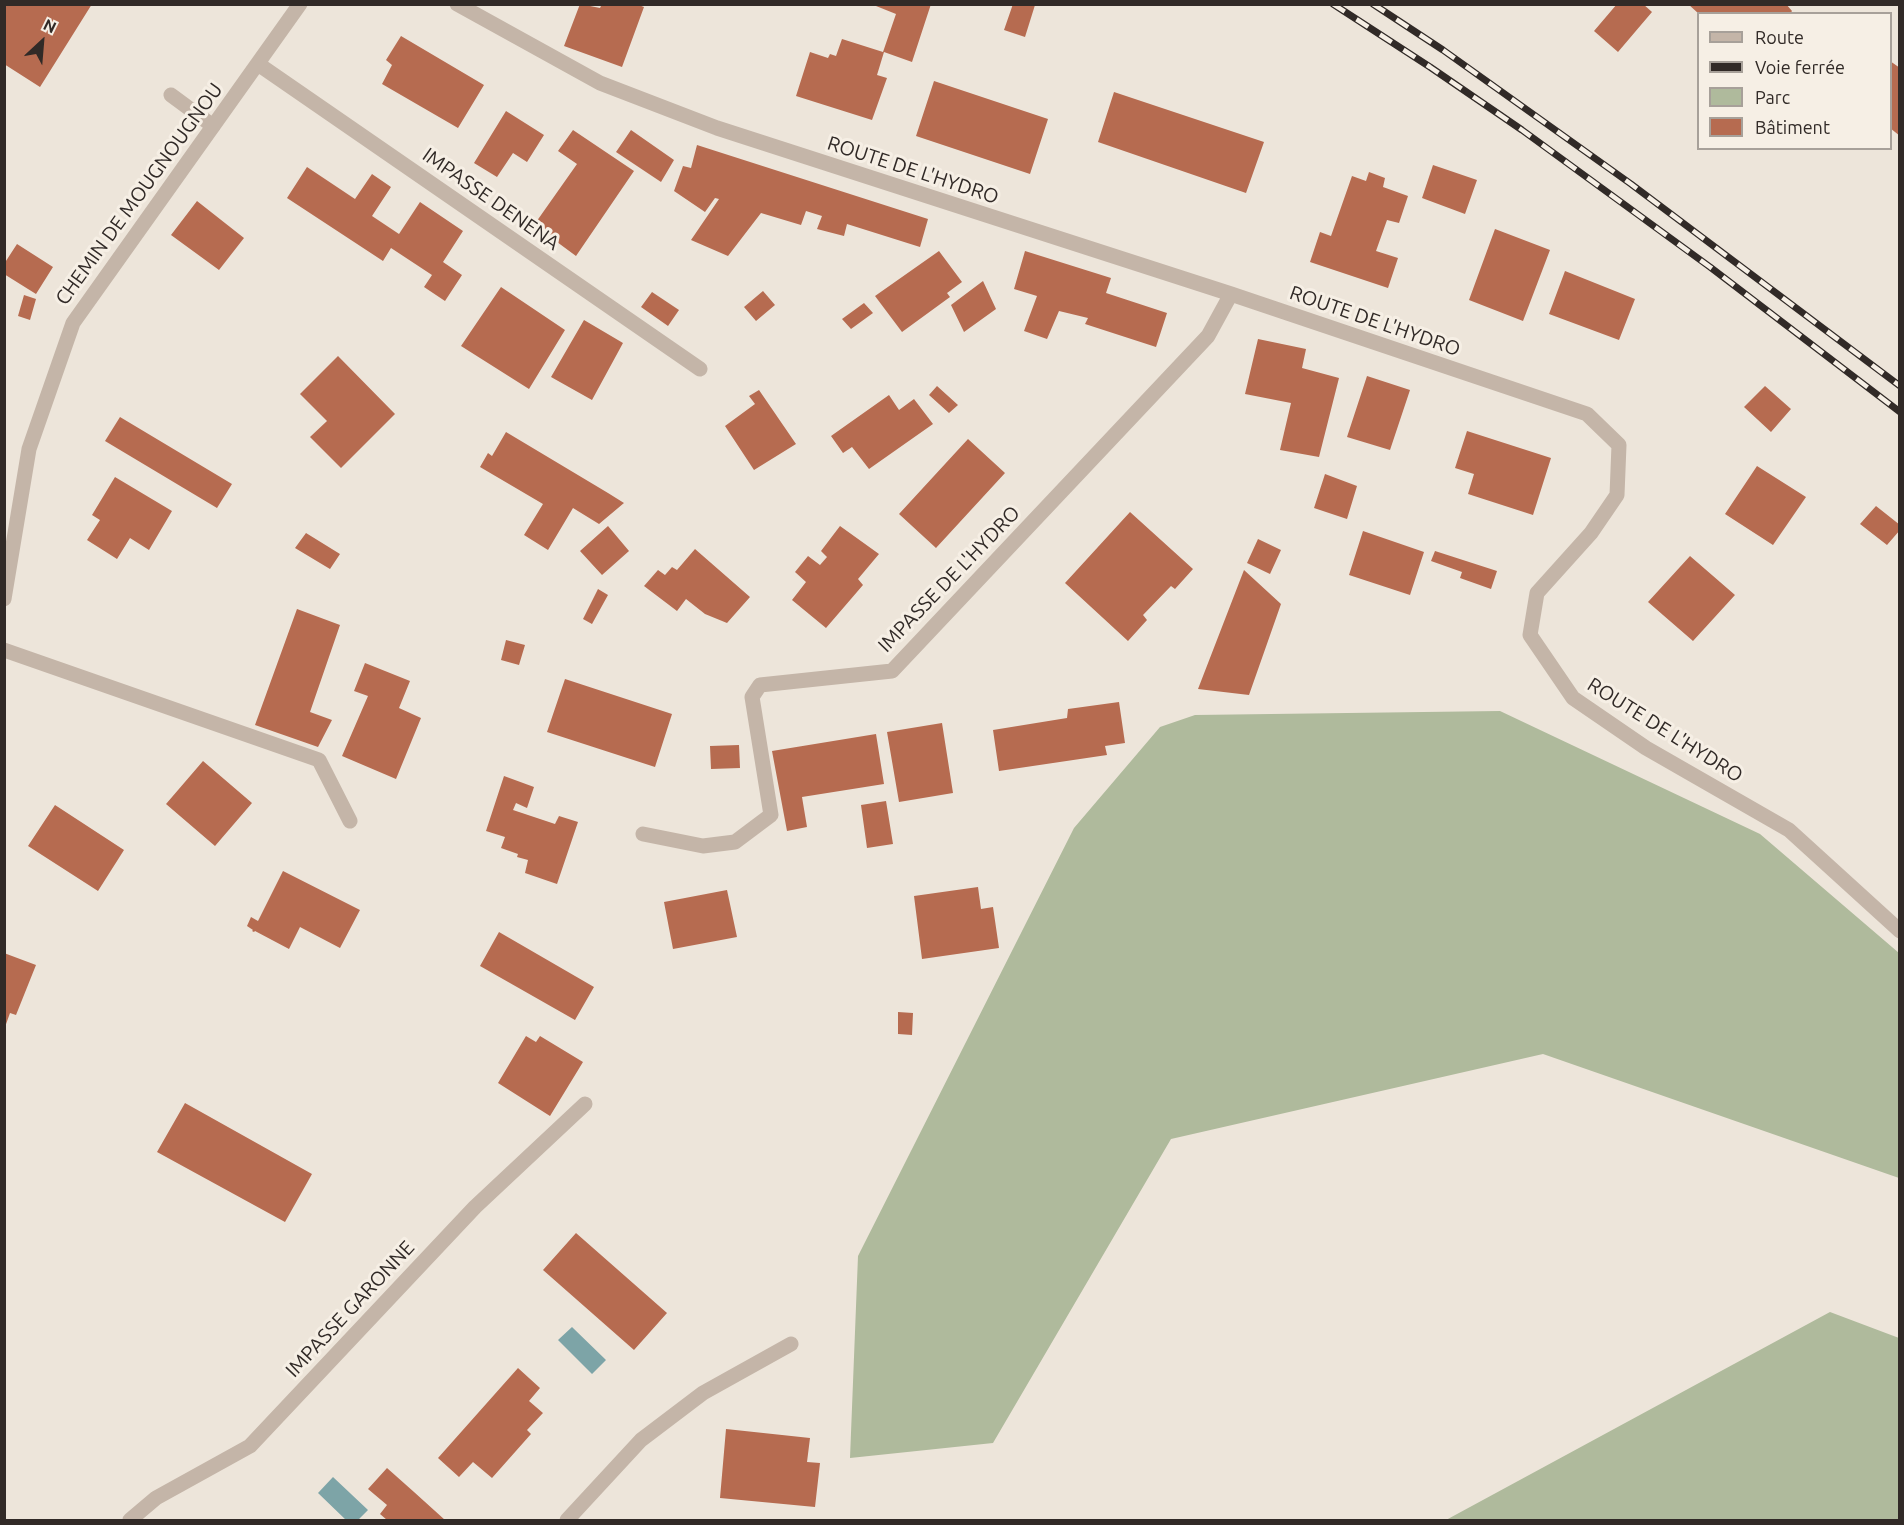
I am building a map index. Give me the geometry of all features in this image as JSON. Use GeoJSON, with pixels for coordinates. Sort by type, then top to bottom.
{"type":"FeatureCollection","features":[{"type":"Feature","properties":{"kind":"street","name":"CHEMIN DE MOUGNOUGNOU"},"geometry":{"type":"LineString","coordinates":[[4,599],[29,449],[72,323],[300,4]]}},
{"type":"Feature","properties":{"kind":"street","name":"ROUTE DE L'HYDRO"},"geometry":{"type":"LineString","coordinates":[[457,4],[600,83],[717,128],[1231,294],[1587,414],[1619,445],[1617,495],[1591,533],[1537,593],[1530,635],[1573,698],[1646,748],[1789,830],[1899,932]]}},
{"type":"Feature","properties":{"kind":"street","name":"IMPASSE DENENA"},"geometry":{"type":"LineString","coordinates":[[258,64],[699,369]]}},
{"type":"Feature","properties":{"kind":"street"},"geometry":{"type":"LineString","coordinates":[[171,95],[213,126]]}},
{"type":"Feature","properties":{"kind":"street","name":"IMPASSE DE L'HYDRO"},"geometry":{"type":"LineString","coordinates":[[643,834],[703,846],[735,842],[771,815],[752,697],[760,685],[892,671],[1208,336],[1231,294]]}},
{"type":"Feature","properties":{"kind":"street"},"geometry":{"type":"LineString","coordinates":[[4,650],[319,760],[350,821]]}},
{"type":"Feature","properties":{"kind":"street","name":"IMPASSE GARONNE"},"geometry":{"type":"LineString","coordinates":[[130,1521],[156,1498],[250,1446],[475,1207],[585,1104]]}},
{"type":"Feature","properties":{"kind":"street"},"geometry":{"type":"LineString","coordinates":[[567,1521],[641,1440],[703,1393],[790,1344]]}},
{"type":"Feature","properties":{"kind":"green space"},"geometry":{"type":"Polygon","coordinates":[[[1500,711],[1760,834],[1899,953],[1899,1178],[1543,1054],[1171,1139],[993,1443],[850,1458],[858,1256],[1074,828],[1160,727],[1195,715],[1500,711]]]}},
{"type":"Feature","properties":{"kind":"green space"},"geometry":{"type":"Polygon","coordinates":[[[1830,1312],[1899,1338],[1899,1520],[1446,1520],[1830,1312]]]}},
{"type":"Feature","properties":{"kind":"water"},"geometry":{"type":"Polygon","coordinates":[[[572,1327],[606,1360],[592,1374],[558,1340],[572,1327]]]}},
{"type":"Feature","properties":{"kind":"water"},"geometry":{"type":"Polygon","coordinates":[[[333,1477],[368,1510],[358,1520],[346,1520],[318,1493],[333,1477]]]}},
{"type":"Feature","properties":{"kind":"building"},"geometry":{"type":"Polygon","coordinates":[[[4,4],[92,4],[40,87],[4,64],[4,4]]]}},
{"type":"Feature","properties":{"kind":"building"},"geometry":{"type":"Polygon","coordinates":[[[580,4],[600,8],[602,4],[636,4],[644,7],[622,67],[564,46],[580,4]]]}},
{"type":"Feature","properties":{"kind":"building"},"geometry":{"type":"Polygon","coordinates":[[[871,4],[931,4],[912,62],[884,52],[877,75],[887,78],[872,120],[796,96],[810,52],[828,58],[830,54],[836,56],[842,39],[883,52],[896,14],[871,4]]]}},
{"type":"Feature","properties":{"kind":"building"},"geometry":{"type":"Polygon","coordinates":[[[1013,4],[1035,5],[1025,37],[1004,30],[1013,4]]]}},
{"type":"Feature","properties":{"kind":"building"},"geometry":{"type":"Polygon","coordinates":[[[1617,4],[1643,4],[1652,12],[1618,52],[1594,31],[1617,4]]]}},
{"type":"Feature","properties":{"kind":"building"},"geometry":{"type":"Polygon","coordinates":[[[1688,4],[1786,4],[1792,11],[1791,12],[1697,12],[1688,4]]]}},
{"type":"Feature","properties":{"kind":"building"},"geometry":{"type":"Polygon","coordinates":[[[401,36],[484,85],[458,128],[382,84],[392,65],[386,60],[401,36]]]}},
{"type":"Feature","properties":{"kind":"building"},"geometry":{"type":"Polygon","coordinates":[[[1892,62],[1900,68],[1900,136],[1892,130],[1892,62]]]}},
{"type":"Feature","properties":{"kind":"building"},"geometry":{"type":"Polygon","coordinates":[[[934,81],[1048,119],[1030,174],[916,136],[934,81]]]}},
{"type":"Feature","properties":{"kind":"building"},"geometry":{"type":"Polygon","coordinates":[[[1114,92],[1264,142],[1246,193],[1098,142],[1114,92]]]}},
{"type":"Feature","properties":{"kind":"building"},"geometry":{"type":"Polygon","coordinates":[[[506,111],[544,135],[527,162],[513,153],[497,177],[474,163],[506,111]]]}},
{"type":"Feature","properties":{"kind":"building"},"geometry":{"type":"Polygon","coordinates":[[[573,130],[634,171],[576,256],[534,225],[577,164],[558,151],[573,130]]]}},
{"type":"Feature","properties":{"kind":"building"},"geometry":{"type":"Polygon","coordinates":[[[631,130],[674,160],[661,182],[616,152],[631,130]]]}},
{"type":"Feature","properties":{"kind":"building"},"geometry":{"type":"Polygon","coordinates":[[[697,145],[928,219],[920,247],[847,224],[844,236],[817,229],[822,216],[806,211],[801,225],[761,213],[728,256],[691,240],[719,199],[715,198],[705,212],[674,191],[683,166],[691,168],[697,145]]]}},
{"type":"Feature","properties":{"kind":"building"},"geometry":{"type":"Polygon","coordinates":[[[1433,165],[1477,180],[1465,214],[1422,198],[1433,165]]]}},
{"type":"Feature","properties":{"kind":"building"},"geometry":{"type":"Polygon","coordinates":[[[307,167],[355,199],[372,174],[391,187],[372,216],[399,234],[420,202],[463,231],[443,262],[462,275],[445,301],[424,287],[432,275],[391,248],[383,261],[287,198],[307,167]]]}},
{"type":"Feature","properties":{"kind":"building"},"geometry":{"type":"Polygon","coordinates":[[[1369,172],[1385,178],[1383,187],[1408,196],[1399,223],[1387,220],[1376,251],[1398,258],[1388,288],[1310,262],[1320,232],[1331,236],[1352,176],[1366,181],[1369,172]]]}},
{"type":"Feature","properties":{"kind":"building"},"geometry":{"type":"Polygon","coordinates":[[[197,201],[244,238],[219,270],[171,235],[197,201]]]}},
{"type":"Feature","properties":{"kind":"building"},"geometry":{"type":"Polygon","coordinates":[[[1495,229],[1550,250],[1523,321],[1469,300],[1495,229]]]}},
{"type":"Feature","properties":{"kind":"building"},"geometry":{"type":"Polygon","coordinates":[[[17,244],[53,267],[36,294],[4,274],[4,264],[17,244]]]}},
{"type":"Feature","properties":{"kind":"building"},"geometry":{"type":"Polygon","coordinates":[[[939,251],[962,282],[947,293],[950,297],[902,332],[875,296],[939,251]]]}},
{"type":"Feature","properties":{"kind":"building"},"geometry":{"type":"Polygon","coordinates":[[[1025,251],[1111,278],[1106,293],[1167,313],[1156,347],[1085,324],[1088,318],[1059,311],[1047,339],[1024,331],[1037,296],[1014,289],[1025,251]]]}},
{"type":"Feature","properties":{"kind":"building"},"geometry":{"type":"Polygon","coordinates":[[[1565,271],[1635,299],[1619,340],[1549,314],[1565,271]]]}},
{"type":"Feature","properties":{"kind":"building"},"geometry":{"type":"Polygon","coordinates":[[[983,281],[996,309],[964,332],[951,305],[983,281]]]}},
{"type":"Feature","properties":{"kind":"building"},"geometry":{"type":"Polygon","coordinates":[[[501,287],[565,330],[529,389],[461,346],[501,287]]]}},
{"type":"Feature","properties":{"kind":"building"},"geometry":{"type":"Polygon","coordinates":[[[763,291],[775,305],[756,321],[744,307],[763,291]]]}},
{"type":"Feature","properties":{"kind":"building"},"geometry":{"type":"Polygon","coordinates":[[[652,292],[679,310],[668,326],[641,307],[652,292]]]}},
{"type":"Feature","properties":{"kind":"building"},"geometry":{"type":"Polygon","coordinates":[[[24,295],[36,299],[30,320],[18,316],[24,295]]]}},
{"type":"Feature","properties":{"kind":"building"},"geometry":{"type":"Polygon","coordinates":[[[864,303],[873,313],[851,329],[842,319],[864,303]]]}},
{"type":"Feature","properties":{"kind":"building"},"geometry":{"type":"Polygon","coordinates":[[[584,320],[623,343],[592,400],[551,377],[584,320]]]}},
{"type":"Feature","properties":{"kind":"building"},"geometry":{"type":"Polygon","coordinates":[[[1258,339],[1306,349],[1302,368],[1339,378],[1319,457],[1280,450],[1291,403],[1245,394],[1258,339]]]}},
{"type":"Feature","properties":{"kind":"building"},"geometry":{"type":"Polygon","coordinates":[[[338,356],[395,414],[341,468],[310,437],[327,421],[300,394],[338,356]]]}},
{"type":"Feature","properties":{"kind":"building"},"geometry":{"type":"Polygon","coordinates":[[[1367,376],[1410,390],[1390,450],[1347,437],[1367,376]]]}},
{"type":"Feature","properties":{"kind":"building"},"geometry":{"type":"Polygon","coordinates":[[[937,386],[958,405],[949,413],[929,395],[937,386]]]}},
{"type":"Feature","properties":{"kind":"building"},"geometry":{"type":"Polygon","coordinates":[[[1765,386],[1791,409],[1771,432],[1744,407],[1765,386]]]}},
{"type":"Feature","properties":{"kind":"building"},"geometry":{"type":"Polygon","coordinates":[[[759,390],[796,444],[754,470],[725,426],[755,404],[749,396],[759,390]]]}},
{"type":"Feature","properties":{"kind":"building"},"geometry":{"type":"Polygon","coordinates":[[[889,395],[899,410],[914,399],[933,424],[869,469],[852,447],[843,453],[831,436],[889,395]]]}},
{"type":"Feature","properties":{"kind":"building"},"geometry":{"type":"Polygon","coordinates":[[[120,417],[232,484],[217,508],[105,441],[120,417]]]}},
{"type":"Feature","properties":{"kind":"building"},"geometry":{"type":"Polygon","coordinates":[[[1467,431],[1551,458],[1533,515],[1468,494],[1474,474],[1455,468],[1467,431]]]}},
{"type":"Feature","properties":{"kind":"building"},"geometry":{"type":"Polygon","coordinates":[[[506,432],[624,503],[599,524],[573,508],[548,550],[524,535],[543,504],[480,467],[488,453],[492,456],[506,432]]]}},
{"type":"Feature","properties":{"kind":"building"},"geometry":{"type":"Polygon","coordinates":[[[968,439],[1005,473],[936,548],[899,514],[968,439]]]}},
{"type":"Feature","properties":{"kind":"building"},"geometry":{"type":"Polygon","coordinates":[[[1757,466],[1806,497],[1773,545],[1725,514],[1757,466]]]}},
{"type":"Feature","properties":{"kind":"building"},"geometry":{"type":"Polygon","coordinates":[[[1325,474],[1357,486],[1347,519],[1314,508],[1325,474]]]}},
{"type":"Feature","properties":{"kind":"building"},"geometry":{"type":"Polygon","coordinates":[[[115,477],[172,511],[149,550],[130,538],[117,559],[87,540],[100,520],[92,515],[115,477]]]}},
{"type":"Feature","properties":{"kind":"building"},"geometry":{"type":"Polygon","coordinates":[[[1876,506],[1900,525],[1900,530],[1887,545],[1860,524],[1876,506]]]}},
{"type":"Feature","properties":{"kind":"building"},"geometry":{"type":"Polygon","coordinates":[[[1130,512],[1193,569],[1175,589],[1171,586],[1143,615],[1147,620],[1128,641],[1065,583],[1130,512]]]}},
{"type":"Feature","properties":{"kind":"building"},"geometry":{"type":"Polygon","coordinates":[[[608,526],[629,551],[602,575],[580,551],[608,526]]]}},
{"type":"Feature","properties":{"kind":"building"},"geometry":{"type":"Polygon","coordinates":[[[840,526],[879,554],[858,579],[863,585],[826,628],[792,600],[806,582],[795,572],[808,556],[820,565],[827,557],[821,551],[840,526]]]}},
{"type":"Feature","properties":{"kind":"building"},"geometry":{"type":"Polygon","coordinates":[[[1363,531],[1424,552],[1410,595],[1349,575],[1363,531]]]}},
{"type":"Feature","properties":{"kind":"building"},"geometry":{"type":"Polygon","coordinates":[[[306,533],[340,554],[330,569],[295,548],[306,533]]]}},
{"type":"Feature","properties":{"kind":"building"},"geometry":{"type":"Polygon","coordinates":[[[1258,539],[1281,550],[1270,574],[1247,563],[1258,539]]]}},
{"type":"Feature","properties":{"kind":"building"},"geometry":{"type":"Polygon","coordinates":[[[695,549],[750,597],[727,623],[705,614],[686,599],[677,611],[644,586],[658,570],[665,575],[672,567],[677,570],[695,549]]]}},
{"type":"Feature","properties":{"kind":"building"},"geometry":{"type":"Polygon","coordinates":[[[1435,551],[1497,571],[1491,589],[1460,578],[1462,572],[1431,561],[1435,551]]]}},
{"type":"Feature","properties":{"kind":"building"},"geometry":{"type":"Polygon","coordinates":[[[1690,556],[1735,595],[1693,641],[1648,602],[1690,556]]]}},
{"type":"Feature","properties":{"kind":"building"},"geometry":{"type":"Polygon","coordinates":[[[1244,570],[1281,604],[1249,695],[1198,689],[1244,570]]]}},
{"type":"Feature","properties":{"kind":"building"},"geometry":{"type":"Polygon","coordinates":[[[598,589],[608,595],[592,624],[583,619],[598,589]]]}},
{"type":"Feature","properties":{"kind":"building"},"geometry":{"type":"Polygon","coordinates":[[[297,609],[340,625],[310,712],[332,720],[318,747],[255,725],[297,609]]]}},
{"type":"Feature","properties":{"kind":"building"},"geometry":{"type":"Polygon","coordinates":[[[506,640],[525,645],[519,665],[501,660],[506,640]]]}},
{"type":"Feature","properties":{"kind":"building"},"geometry":{"type":"Polygon","coordinates":[[[365,663],[410,681],[399,708],[421,718],[396,779],[342,756],[368,696],[354,691],[365,663]]]}},
{"type":"Feature","properties":{"kind":"building"},"geometry":{"type":"Polygon","coordinates":[[[565,679],[672,714],[655,767],[547,732],[565,679]]]}},
{"type":"Feature","properties":{"kind":"building"},"geometry":{"type":"Polygon","coordinates":[[[1119,702],[1125,743],[1105,746],[1107,755],[999,771],[993,730],[1067,718],[1068,709],[1119,702]]]}},
{"type":"Feature","properties":{"kind":"building"},"geometry":{"type":"Polygon","coordinates":[[[942,723],[953,793],[899,802],[887,732],[942,723]]]}},
{"type":"Feature","properties":{"kind":"building"},"geometry":{"type":"Polygon","coordinates":[[[876,734],[884,784],[802,797],[807,827],[787,831],[772,751],[876,734]]]}},
{"type":"Feature","properties":{"kind":"building"},"geometry":{"type":"Polygon","coordinates":[[[739,745],[740,768],[711,769],[710,746],[739,745]]]}},
{"type":"Feature","properties":{"kind":"building"},"geometry":{"type":"Polygon","coordinates":[[[203,761],[252,803],[215,846],[166,804],[203,761]]]}},
{"type":"Feature","properties":{"kind":"building"},"geometry":{"type":"Polygon","coordinates":[[[504,776],[534,787],[527,808],[516,803],[513,810],[555,824],[559,816],[578,822],[557,884],[525,873],[528,860],[501,848],[505,837],[486,831],[504,776]]]}},
{"type":"Feature","properties":{"kind":"building"},"geometry":{"type":"Polygon","coordinates":[[[886,801],[893,844],[867,848],[861,805],[886,801]]]}},
{"type":"Feature","properties":{"kind":"building"},"geometry":{"type":"Polygon","coordinates":[[[55,805],[124,850],[98,891],[28,846],[55,805]]]}},
{"type":"Feature","properties":{"kind":"building"},"geometry":{"type":"Polygon","coordinates":[[[283,871],[360,910],[340,948],[300,927],[289,949],[252,931],[247,926],[251,917],[258,921],[283,871]]]}},
{"type":"Feature","properties":{"kind":"building"},"geometry":{"type":"Polygon","coordinates":[[[978,887],[981,909],[993,907],[999,948],[922,959],[914,896],[978,887]]]}},
{"type":"Feature","properties":{"kind":"building"},"geometry":{"type":"Polygon","coordinates":[[[727,890],[737,937],[673,949],[664,902],[727,890]]]}},
{"type":"Feature","properties":{"kind":"building"},"geometry":{"type":"Polygon","coordinates":[[[499,932],[594,987],[575,1020],[480,966],[499,932]]]}},
{"type":"Feature","properties":{"kind":"building"},"geometry":{"type":"Polygon","coordinates":[[[4,953],[36,965],[16,1015],[10,1013],[5,1027],[4,953]]]}},
{"type":"Feature","properties":{"kind":"building"},"geometry":{"type":"Polygon","coordinates":[[[898,1012],[913,1013],[912,1035],[898,1034],[898,1012]]]}},
{"type":"Feature","properties":{"kind":"building"},"geometry":{"type":"Polygon","coordinates":[[[526,1036],[536,1042],[540,1036],[583,1062],[550,1116],[498,1083],[526,1036]]]}},
{"type":"Feature","properties":{"kind":"building"},"geometry":{"type":"Polygon","coordinates":[[[185,1103],[312,1174],[285,1222],[157,1152],[185,1103]]]}},
{"type":"Feature","properties":{"kind":"building"},"geometry":{"type":"Polygon","coordinates":[[[576,1233],[667,1313],[634,1350],[543,1270],[576,1233]]]}},
{"type":"Feature","properties":{"kind":"building"},"geometry":{"type":"Polygon","coordinates":[[[518,1368],[540,1388],[529,1401],[543,1413],[527,1430],[531,1434],[492,1478],[473,1462],[459,1477],[438,1458],[518,1368]]]}},
{"type":"Feature","properties":{"kind":"building"},"geometry":{"type":"Polygon","coordinates":[[[726,1429],[810,1438],[807,1462],[820,1463],[815,1507],[720,1498],[726,1429]]]}},
{"type":"Feature","properties":{"kind":"building"},"geometry":{"type":"Polygon","coordinates":[[[387,1468],[445,1520],[387,1520],[380,1514],[387,1505],[368,1489],[387,1468]]]}},
{"type":"Feature","properties":{"kind":"railway"},"geometry":{"type":"LineString","coordinates":[[1333,4],[1522,130],[1710,267],[1900,412]]}},
{"type":"Feature","properties":{"kind":"railway"},"geometry":{"type":"LineString","coordinates":[[1373,4],[1443,50],[1631,184],[1900,386]]}}]}
